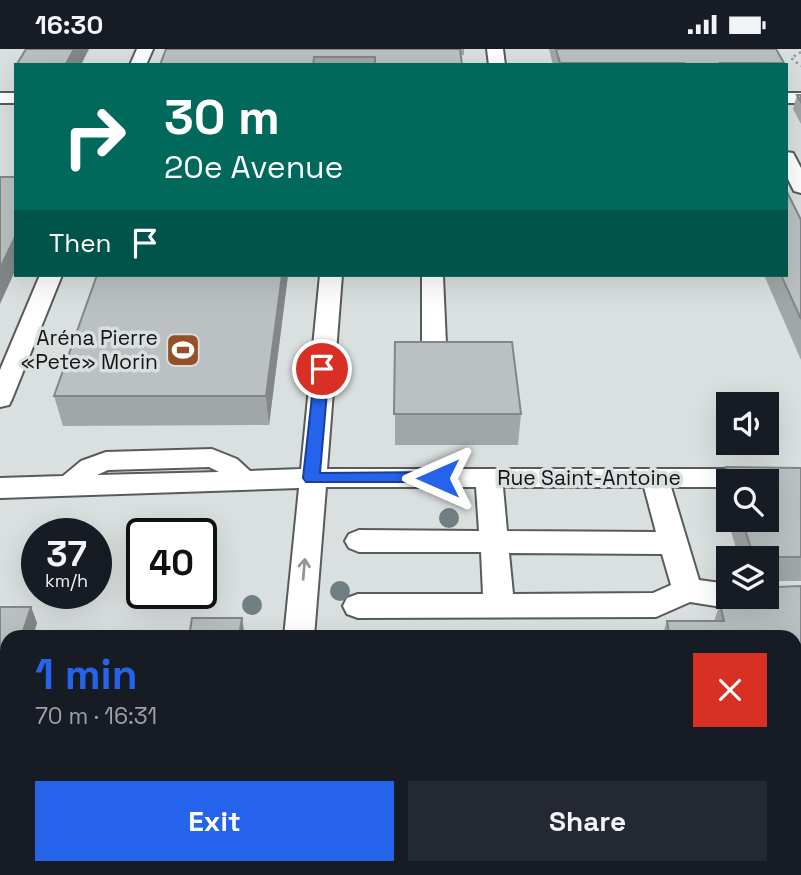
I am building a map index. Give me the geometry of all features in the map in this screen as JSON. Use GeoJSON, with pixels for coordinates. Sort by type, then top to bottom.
{"type":"FeatureCollection","features":[{"type":"Feature","properties":{"kind":"street"},"geometry":{"type":"LineString","coordinates":[[788,161],[801,187]]}},
{"type":"Feature","properties":{"kind":"street"},"geometry":{"type":"LineString","coordinates":[[0,399],[50,277]]}},
{"type":"Feature","properties":{"kind":"street"},"geometry":{"type":"LineString","coordinates":[[300,630],[331,277]]}},
{"type":"Feature","properties":{"kind":"street"},"geometry":{"type":"LineString","coordinates":[[432,277],[434,344]]}},
{"type":"Feature","properties":{"kind":"street","name":"Rue Saint-Antoine"},"geometry":{"type":"LineString","coordinates":[[0,488],[312,478],[801,478]]}},
{"type":"Feature","properties":{"kind":"street"},"geometry":{"type":"LineString","coordinates":[[489,478],[499,605]]}},
{"type":"Feature","properties":{"kind":"street"},"geometry":{"type":"LineString","coordinates":[[655,478],[687,590]]}},
{"type":"Feature","properties":{"kind":"street"},"geometry":{"type":"LineString","coordinates":[[359,541],[673,543]]}},
{"type":"Feature","properties":{"kind":"street"},"geometry":{"type":"LineString","coordinates":[[358,606],[656,605],[687,590],[716,594]]}},
{"type":"Feature","properties":{"kind":"path"},"geometry":{"type":"LineString","coordinates":[[789,52],[800,52]]}},
{"type":"Feature","properties":{"kind":"path"},"geometry":{"type":"LineString","coordinates":[[800,52],[791,58],[801,66]]}},
{"type":"Feature","properties":{"kind":"building"},"geometry":{"type":"Polygon","coordinates":[[[26,49],[74,49],[67,63],[18,63],[26,49]]]}},
{"type":"Feature","properties":{"kind":"building"},"geometry":{"type":"Polygon","coordinates":[[[166,49],[460,49],[462,63],[375,63],[375,57],[314,57],[313,63],[161,63],[166,49]]]}},
{"type":"Feature","properties":{"kind":"building"},"geometry":{"type":"Polygon","coordinates":[[[556,49],[776,49],[784,63],[684,63],[560,63],[556,49]]]}},
{"type":"Feature","properties":{"kind":"building"},"geometry":{"type":"Polygon","coordinates":[[[0,177],[14,177],[14,239],[0,268],[0,177]]]}},
{"type":"Feature","properties":{"kind":"building"},"geometry":{"type":"Polygon","coordinates":[[[788,194],[801,220],[801,319],[782,277],[788,277],[788,194]]]}},
{"type":"Feature","properties":{"kind":"building","name":"Aréna Pierre «Pete» Morin"},"geometry":{"type":"Polygon","coordinates":[[[96,277],[282,277],[266,396],[54,396],[96,277]]]}},
{"type":"Feature","properties":{"kind":"building"},"geometry":{"type":"Polygon","coordinates":[[[395,342],[512,342],[521,414],[394,414],[395,342]]]}},
{"type":"Feature","properties":{"kind":"building"},"geometry":{"type":"Polygon","coordinates":[[[801,468],[801,557],[779,557],[779,546],[750,546],[746,532],[779,532],[779,469],[727,469],[801,468]]]}},
{"type":"Feature","properties":{"kind":"building"},"geometry":{"type":"Polygon","coordinates":[[[801,586],[801,630],[668,630],[667,621],[724,621],[721,609],[779,609],[779,587],[801,586]]]}},
{"type":"Feature","properties":{"kind":"building"},"geometry":{"type":"Polygon","coordinates":[[[0,607],[30,609],[23,630],[0,630],[0,607]]]}},
{"type":"Feature","properties":{"kind":"building"},"geometry":{"type":"Polygon","coordinates":[[[192,618],[242,618],[240,630],[190,630],[192,618]]]}},
{"type":"Feature","properties":{"kind":"place","name":"Aréna Pierre «Pete» Morin"},"geometry":{"type":"Point","coordinates":[183,350]}},
{"type":"Feature","properties":{"kind":"route"},"geometry":{"type":"LineString","coordinates":[[322,369],[312,478],[438,478]]}}]}
